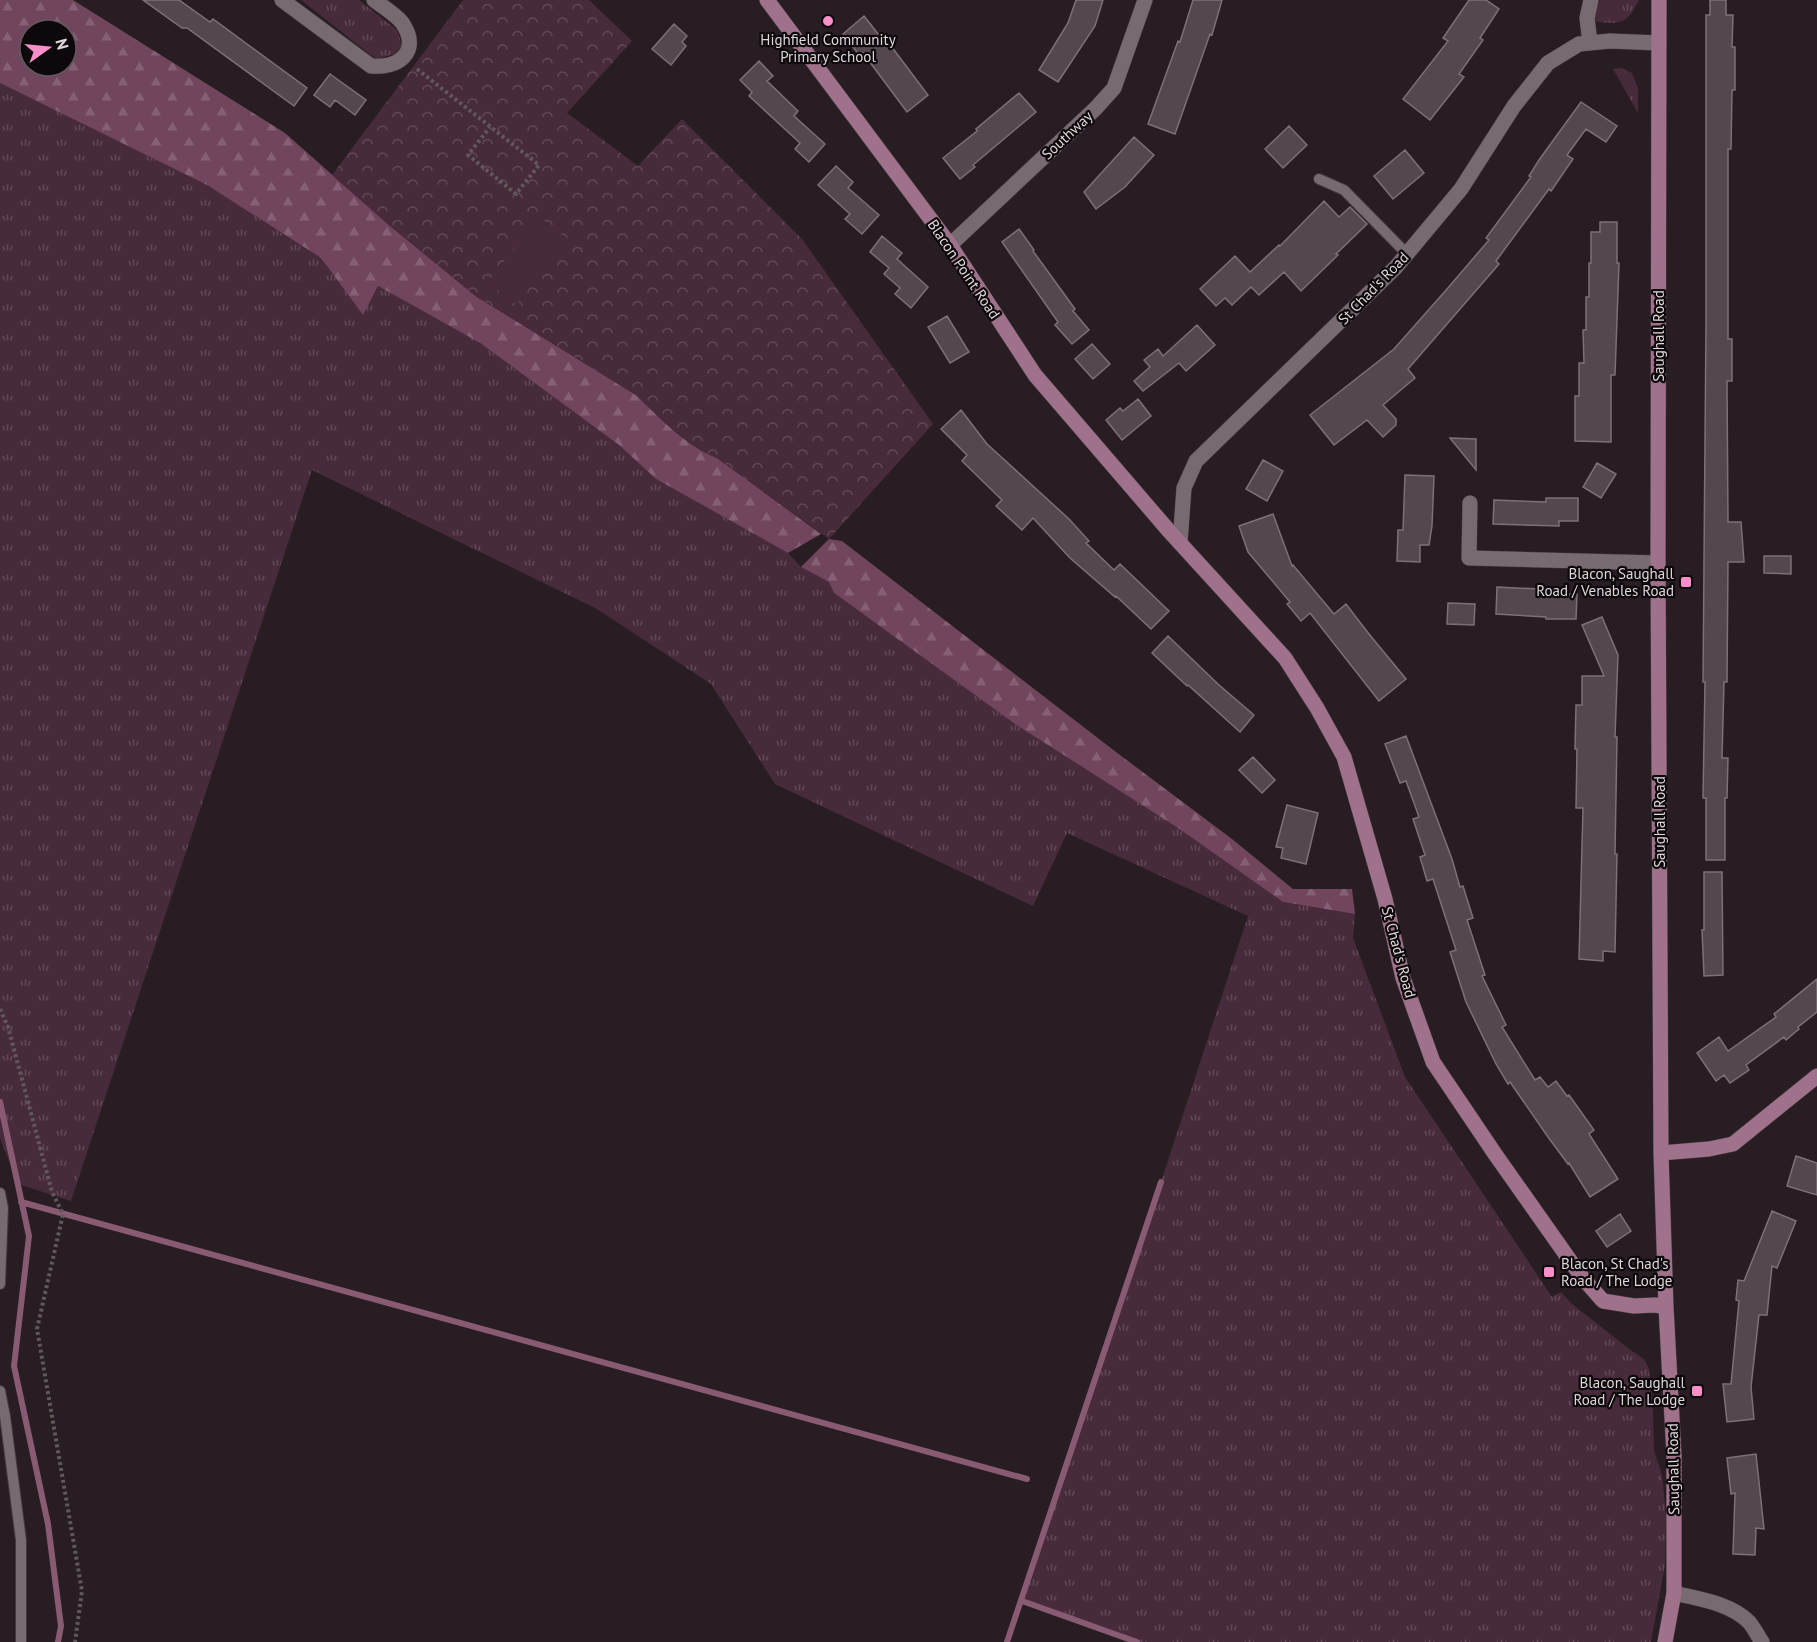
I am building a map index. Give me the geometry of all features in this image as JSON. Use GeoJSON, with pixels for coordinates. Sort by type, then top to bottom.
{"type":"FeatureCollection","features":[{"type":"Feature","properties":{"kind":"street"},"geometry":{"type":"LineString","coordinates":[[282,0],[371,66],[384,67],[397,62],[406,55],[410,42],[403,23],[374,0]]}},
{"type":"Feature","properties":{"kind":"street","name":"Blacon Point Road"},"geometry":{"type":"LineString","coordinates":[[767,0],[951,245],[1035,375],[1169,531]]}},
{"type":"Feature","properties":{"kind":"street","name":"Southway"},"geometry":{"type":"LineString","coordinates":[[951,245],[1096,108],[1114,87],[1146,0]]}},
{"type":"Feature","properties":{"kind":"street"},"geometry":{"type":"LineString","coordinates":[[1590,43],[1587,18],[1591,0]]}},
{"type":"Feature","properties":{"kind":"street","name":"Saughall Road"},"geometry":{"type":"LineString","coordinates":[[1659,0],[1658,563],[1661,1153],[1674,1455],[1674,1593],[1665,1642]]}},
{"type":"Feature","properties":{"kind":"street","name":"St Chad's Road"},"geometry":{"type":"LineString","coordinates":[[1180,543],[1184,488],[1196,461],[1396,267],[1461,189],[1514,106],[1548,63],[1579,44],[1610,41],[1659,43]]}},
{"type":"Feature","properties":{"kind":"street"},"geometry":{"type":"LineString","coordinates":[[1470,503],[1469,558],[1658,563]]}},
{"type":"Feature","properties":{"kind":"street","name":"St Chad's Road"},"geometry":{"type":"LineString","coordinates":[[1169,531],[1285,658],[1317,708],[1344,757],[1385,899],[1403,978],[1433,1062],[1581,1276],[1603,1301],[1634,1306],[1666,1306]]}},
{"type":"Feature","properties":{"kind":"street"},"geometry":{"type":"LineString","coordinates":[[1661,1153],[1709,1149],[1733,1144],[1817,1077]]}},
{"type":"Feature","properties":{"kind":"street"},"geometry":{"type":"LineString","coordinates":[[1674,1593],[1734,1610],[1749,1623],[1762,1642]]}},
{"type":"Feature","properties":{"kind":"lane"},"geometry":{"type":"LineString","coordinates":[[1319,179],[1344,190],[1407,254]]}},
{"type":"Feature","properties":{"kind":"lane"},"geometry":{"type":"LineString","coordinates":[[0,1193],[3,1208],[0,1284]]}},
{"type":"Feature","properties":{"kind":"lane"},"geometry":{"type":"LineString","coordinates":[[0,1391],[21,1540],[21,1642]]}},
{"type":"Feature","properties":{"kind":"path"},"geometry":{"type":"LineString","coordinates":[[402,58],[539,165],[516,194],[468,155],[490,127]]}},
{"type":"Feature","properties":{"kind":"path"},"geometry":{"type":"LineString","coordinates":[[0,1009],[8,1027],[52,1192],[63,1214],[37,1329],[82,1592],[75,1642]]}},
{"type":"Feature","properties":{"kind":"green space"},"geometry":{"type":"Polygon","coordinates":[[[0,0],[73,0],[285,133],[389,225],[477,297],[636,395],[684,439],[717,458],[821,534],[788,553],[656,479],[619,445],[480,343],[378,286],[363,315],[321,258],[207,185],[0,83],[0,0]]]}},
{"type":"Feature","properties":{"kind":"green space"},"geometry":{"type":"Polygon","coordinates":[[[301,0],[359,0],[397,30],[402,46],[395,54],[376,59],[301,0]]]}},
{"type":"Feature","properties":{"kind":"green space"},"geometry":{"type":"Polygon","coordinates":[[[463,0],[589,0],[632,41],[567,113],[638,166],[682,119],[802,239],[933,424],[829,539],[717,458],[684,439],[636,395],[477,297],[332,175],[463,0]]]}},
{"type":"Feature","properties":{"kind":"green space"},"geometry":{"type":"Polygon","coordinates":[[[1600,0],[1639,0],[1626,19],[1609,23],[1593,21],[1600,0]]]}},
{"type":"Feature","properties":{"kind":"green space"},"geometry":{"type":"Polygon","coordinates":[[[1621,68],[1632,73],[1638,88],[1638,113],[1613,69],[1621,68]]]}},
{"type":"Feature","properties":{"kind":"green space"},"geometry":{"type":"Polygon","coordinates":[[[0,83],[207,185],[321,258],[363,315],[378,286],[480,343],[619,445],[656,479],[788,553],[801,567],[830,582],[834,593],[1015,724],[1178,828],[1283,902],[1355,914],[1353,938],[1405,1077],[1552,1297],[1561,1292],[1571,1303],[1644,1359],[1649,1369],[1654,1451],[1662,1475],[1666,1517],[1665,1565],[1651,1642],[1137,1642],[1022,1601],[1248,916],[1067,833],[1033,906],[775,784],[711,684],[597,609],[312,470],[71,1201],[18,1184],[0,1138],[0,83]]]}},
{"type":"Feature","properties":{"kind":"green space"},"geometry":{"type":"Polygon","coordinates":[[[539,217],[568,239],[516,305],[488,282],[539,217]]]}},
{"type":"Feature","properties":{"kind":"green space"},"geometry":{"type":"Polygon","coordinates":[[[829,539],[842,541],[1232,839],[1293,889],[1352,889],[1355,914],[1283,902],[1178,828],[1015,724],[834,593],[829,582],[801,567],[829,539]]]}},
{"type":"Feature","properties":{"kind":"building"},"geometry":{"type":"Polygon","coordinates":[[[143,0],[179,0],[210,22],[213,19],[307,88],[294,106],[187,28],[182,28],[143,0]]]}},
{"type":"Feature","properties":{"kind":"building"},"geometry":{"type":"Polygon","coordinates":[[[1076,0],[1103,0],[1095,26],[1058,82],[1039,70],[1068,23],[1076,0]]]}},
{"type":"Feature","properties":{"kind":"building"},"geometry":{"type":"Polygon","coordinates":[[[1193,0],[1222,0],[1212,35],[1210,34],[1175,134],[1148,124],[1178,41],[1180,42],[1193,0]]]}},
{"type":"Feature","properties":{"kind":"building"},"geometry":{"type":"Polygon","coordinates":[[[1469,0],[1486,0],[1499,9],[1480,38],[1483,40],[1459,74],[1464,77],[1430,120],[1403,99],[1448,41],[1443,38],[1469,0]]]}},
{"type":"Feature","properties":{"kind":"building"},"geometry":{"type":"Polygon","coordinates":[[[1710,0],[1726,0],[1726,15],[1733,15],[1732,47],[1735,47],[1731,149],[1728,149],[1728,339],[1732,339],[1732,381],[1727,381],[1728,522],[1741,522],[1744,562],[1728,562],[1727,682],[1724,682],[1722,758],[1728,758],[1727,798],[1725,798],[1725,860],[1706,860],[1706,798],[1703,798],[1706,15],[1710,15],[1710,0]]]}},
{"type":"Feature","properties":{"kind":"building"},"geometry":{"type":"Polygon","coordinates":[[[864,16],[886,44],[888,42],[928,95],[907,112],[863,53],[860,56],[843,34],[864,16]]]}},
{"type":"Feature","properties":{"kind":"building"},"geometry":{"type":"Polygon","coordinates":[[[674,24],[687,36],[682,42],[686,46],[671,65],[652,49],[674,24]]]}},
{"type":"Feature","properties":{"kind":"building"},"geometry":{"type":"Polygon","coordinates":[[[759,61],[773,76],[767,81],[798,111],[794,116],[825,144],[809,162],[795,149],[800,143],[749,96],[752,92],[740,80],[759,61]]]}},
{"type":"Feature","properties":{"kind":"building"},"geometry":{"type":"Polygon","coordinates":[[[330,74],[366,100],[355,115],[335,100],[330,107],[314,95],[330,74]]]}},
{"type":"Feature","properties":{"kind":"building"},"geometry":{"type":"Polygon","coordinates":[[[1019,93],[1036,112],[973,165],[975,167],[960,179],[943,158],[1019,93]]]}},
{"type":"Feature","properties":{"kind":"building"},"geometry":{"type":"Polygon","coordinates":[[[1581,102],[1617,126],[1606,142],[1586,129],[1567,155],[1573,159],[1496,261],[1499,264],[1408,369],[1415,378],[1383,405],[1396,419],[1396,425],[1383,437],[1367,420],[1334,445],[1310,415],[1394,349],[1447,289],[1489,240],[1486,238],[1531,177],[1529,176],[1539,160],[1581,102]]]}},
{"type":"Feature","properties":{"kind":"building"},"geometry":{"type":"Polygon","coordinates":[[[1289,126],[1307,145],[1283,168],[1265,149],[1289,126]]]}},
{"type":"Feature","properties":{"kind":"building"},"geometry":{"type":"Polygon","coordinates":[[[1134,137],[1154,155],[1125,187],[1096,209],[1084,192],[1134,137]]]}},
{"type":"Feature","properties":{"kind":"building"},"geometry":{"type":"Polygon","coordinates":[[[1405,150],[1424,173],[1393,199],[1374,176],[1405,150]]]}},
{"type":"Feature","properties":{"kind":"building"},"geometry":{"type":"Polygon","coordinates":[[[836,166],[853,182],[848,188],[879,215],[862,234],[845,219],[850,214],[818,185],[836,166]]]}},
{"type":"Feature","properties":{"kind":"building"},"geometry":{"type":"Polygon","coordinates":[[[1324,201],[1339,217],[1350,207],[1367,224],[1301,291],[1284,272],[1259,295],[1251,287],[1232,305],[1225,298],[1216,306],[1200,289],[1235,256],[1250,272],[1280,246],[1324,201]]]}},
{"type":"Feature","properties":{"kind":"building"},"geometry":{"type":"Polygon","coordinates":[[[1600,222],[1617,222],[1617,263],[1619,263],[1615,375],[1611,375],[1611,442],[1575,441],[1575,396],[1579,396],[1579,363],[1584,363],[1583,330],[1586,330],[1586,297],[1589,297],[1591,232],[1600,232],[1600,222]]]}},
{"type":"Feature","properties":{"kind":"building"},"geometry":{"type":"Polygon","coordinates":[[[1019,229],[1075,309],[1073,311],[1089,330],[1072,344],[1055,325],[1058,322],[1002,242],[1019,229]]]}},
{"type":"Feature","properties":{"kind":"building"},"geometry":{"type":"Polygon","coordinates":[[[882,236],[902,253],[897,259],[928,287],[911,308],[895,294],[900,288],[884,274],[889,268],[870,252],[882,236]]]}},
{"type":"Feature","properties":{"kind":"building"},"geometry":{"type":"Polygon","coordinates":[[[947,316],[969,352],[950,363],[928,327],[947,316]]]}},
{"type":"Feature","properties":{"kind":"building"},"geometry":{"type":"Polygon","coordinates":[[[1197,325],[1215,345],[1186,371],[1179,363],[1143,391],[1134,381],[1150,367],[1144,360],[1158,349],[1163,356],[1197,325]]]}},
{"type":"Feature","properties":{"kind":"building"},"geometry":{"type":"Polygon","coordinates":[[[1092,344],[1110,364],[1093,379],[1075,359],[1092,344]]]}},
{"type":"Feature","properties":{"kind":"building"},"geometry":{"type":"Polygon","coordinates":[[[1138,399],[1151,416],[1122,440],[1106,420],[1120,408],[1123,411],[1138,399]]]}},
{"type":"Feature","properties":{"kind":"building"},"geometry":{"type":"Polygon","coordinates":[[[961,410],[987,444],[1069,519],[1089,541],[1086,543],[1114,570],[1120,564],[1169,611],[1151,629],[1070,558],[1033,518],[1022,530],[996,506],[1002,500],[962,461],[967,455],[941,429],[961,410]]]}},
{"type":"Feature","properties":{"kind":"building"},"geometry":{"type":"Polygon","coordinates":[[[1450,438],[1476,439],[1476,470],[1450,438]]]}},
{"type":"Feature","properties":{"kind":"building"},"geometry":{"type":"Polygon","coordinates":[[[1263,460],[1283,471],[1267,501],[1246,489],[1263,460]]]}},
{"type":"Feature","properties":{"kind":"building"},"geometry":{"type":"Polygon","coordinates":[[[1597,463],[1616,474],[1601,498],[1583,487],[1597,463]]]}},
{"type":"Feature","properties":{"kind":"building"},"geometry":{"type":"Polygon","coordinates":[[[1405,475],[1434,476],[1429,545],[1420,545],[1420,562],[1397,561],[1398,530],[1403,530],[1405,475]]]}},
{"type":"Feature","properties":{"kind":"building"},"geometry":{"type":"Polygon","coordinates":[[[1546,498],[1578,498],[1578,521],[1559,521],[1559,526],[1493,524],[1494,500],[1546,502],[1546,498]]]}},
{"type":"Feature","properties":{"kind":"building"},"geometry":{"type":"Polygon","coordinates":[[[1273,514],[1292,566],[1334,614],[1346,604],[1406,679],[1379,701],[1310,613],[1301,621],[1287,604],[1290,602],[1248,552],[1239,526],[1273,514]]]}},
{"type":"Feature","properties":{"kind":"building"},"geometry":{"type":"Polygon","coordinates":[[[1764,556],[1791,556],[1791,574],[1764,573],[1764,556]]]}},
{"type":"Feature","properties":{"kind":"building"},"geometry":{"type":"Polygon","coordinates":[[[1497,587],[1560,590],[1560,594],[1577,594],[1576,619],[1546,619],[1546,617],[1496,614],[1497,587]]]}},
{"type":"Feature","properties":{"kind":"building"},"geometry":{"type":"Polygon","coordinates":[[[1448,603],[1475,604],[1474,625],[1447,624],[1448,603]]]}},
{"type":"Feature","properties":{"kind":"building"},"geometry":{"type":"Polygon","coordinates":[[[1602,617],[1618,655],[1615,737],[1617,737],[1615,854],[1617,854],[1615,952],[1603,951],[1603,961],[1579,959],[1583,808],[1576,808],[1577,749],[1575,749],[1576,705],[1582,705],[1582,676],[1604,676],[1582,625],[1602,617]]]}},
{"type":"Feature","properties":{"kind":"building"},"geometry":{"type":"Polygon","coordinates":[[[1168,636],[1254,715],[1240,732],[1152,653],[1168,636]]]}},
{"type":"Feature","properties":{"kind":"building"},"geometry":{"type":"Polygon","coordinates":[[[1406,736],[1452,859],[1460,887],[1463,886],[1473,918],[1467,920],[1485,975],[1482,976],[1506,1025],[1502,1027],[1535,1080],[1540,1077],[1548,1087],[1556,1081],[1567,1096],[1569,1095],[1594,1130],[1589,1134],[1618,1179],[1590,1197],[1569,1163],[1510,1082],[1508,1084],[1466,1002],[1450,952],[1456,950],[1433,879],[1427,881],[1420,857],[1425,855],[1413,819],[1419,817],[1406,781],[1400,783],[1385,744],[1406,736]]]}},
{"type":"Feature","properties":{"kind":"building"},"geometry":{"type":"Polygon","coordinates":[[[1253,757],[1275,780],[1262,793],[1239,770],[1253,757]]]}},
{"type":"Feature","properties":{"kind":"building"},"geometry":{"type":"Polygon","coordinates":[[[1287,805],[1318,813],[1306,864],[1281,858],[1283,848],[1276,847],[1287,805]]]}},
{"type":"Feature","properties":{"kind":"building"},"geometry":{"type":"Polygon","coordinates":[[[1704,872],[1722,872],[1723,975],[1704,976],[1702,930],[1704,930],[1704,872]]]}},
{"type":"Feature","properties":{"kind":"building"},"geometry":{"type":"Polygon","coordinates":[[[1817,979],[1817,1012],[1786,1040],[1784,1037],[1746,1065],[1749,1070],[1730,1083],[1724,1075],[1716,1081],[1697,1053],[1719,1037],[1728,1051],[1776,1017],[1774,1014],[1817,979]]]}},
{"type":"Feature","properties":{"kind":"building"},"geometry":{"type":"Polygon","coordinates":[[[1796,1156],[1817,1163],[1817,1195],[1787,1186],[1796,1156]]]}},
{"type":"Feature","properties":{"kind":"building"},"geometry":{"type":"Polygon","coordinates":[[[1772,1211],[1796,1221],[1777,1268],[1772,1266],[1767,1315],[1759,1315],[1751,1387],[1754,1419],[1727,1422],[1723,1384],[1731,1384],[1739,1301],[1736,1300],[1738,1280],[1744,1281],[1772,1211]]]}},
{"type":"Feature","properties":{"kind":"building"},"geometry":{"type":"Polygon","coordinates":[[[1620,1214],[1631,1231],[1607,1247],[1596,1231],[1620,1214]]]}},
{"type":"Feature","properties":{"kind":"building"},"geometry":{"type":"Polygon","coordinates":[[[1756,1454],[1764,1529],[1756,1528],[1755,1555],[1733,1554],[1735,1493],[1731,1494],[1727,1458],[1756,1454]]]}},
{"type":"Feature","properties":{"kind":"waterway"},"geometry":{"type":"LineString","coordinates":[[0,1102],[29,1236],[14,1366],[48,1524],[61,1626],[58,1642]]}},
{"type":"Feature","properties":{"kind":"waterway"},"geometry":{"type":"LineString","coordinates":[[1007,1642],[1161,1182]]}},
{"type":"Feature","properties":{"kind":"waterway"},"geometry":{"type":"LineString","coordinates":[[21,1202],[1027,1479]]}},
{"type":"Feature","properties":{"kind":"waterway"},"geometry":{"type":"LineString","coordinates":[[1022,1601],[1137,1642]]}},
{"type":"Feature","properties":{"kind":"place","name":"Highfield Community Primary School"},"geometry":{"type":"Point","coordinates":[828,21]}},
{"type":"Feature","properties":{"kind":"place","name":"Blacon, Saughall Road / Venables Road"},"geometry":{"type":"Point","coordinates":[1686,582]}},
{"type":"Feature","properties":{"kind":"place","name":"Blacon, St Chad's Road / The Lodge"},"geometry":{"type":"Point","coordinates":[1549,1272]}},
{"type":"Feature","properties":{"kind":"place","name":"Blacon, Saughall Road / The Lodge"},"geometry":{"type":"Point","coordinates":[1697,1391]}}]}
